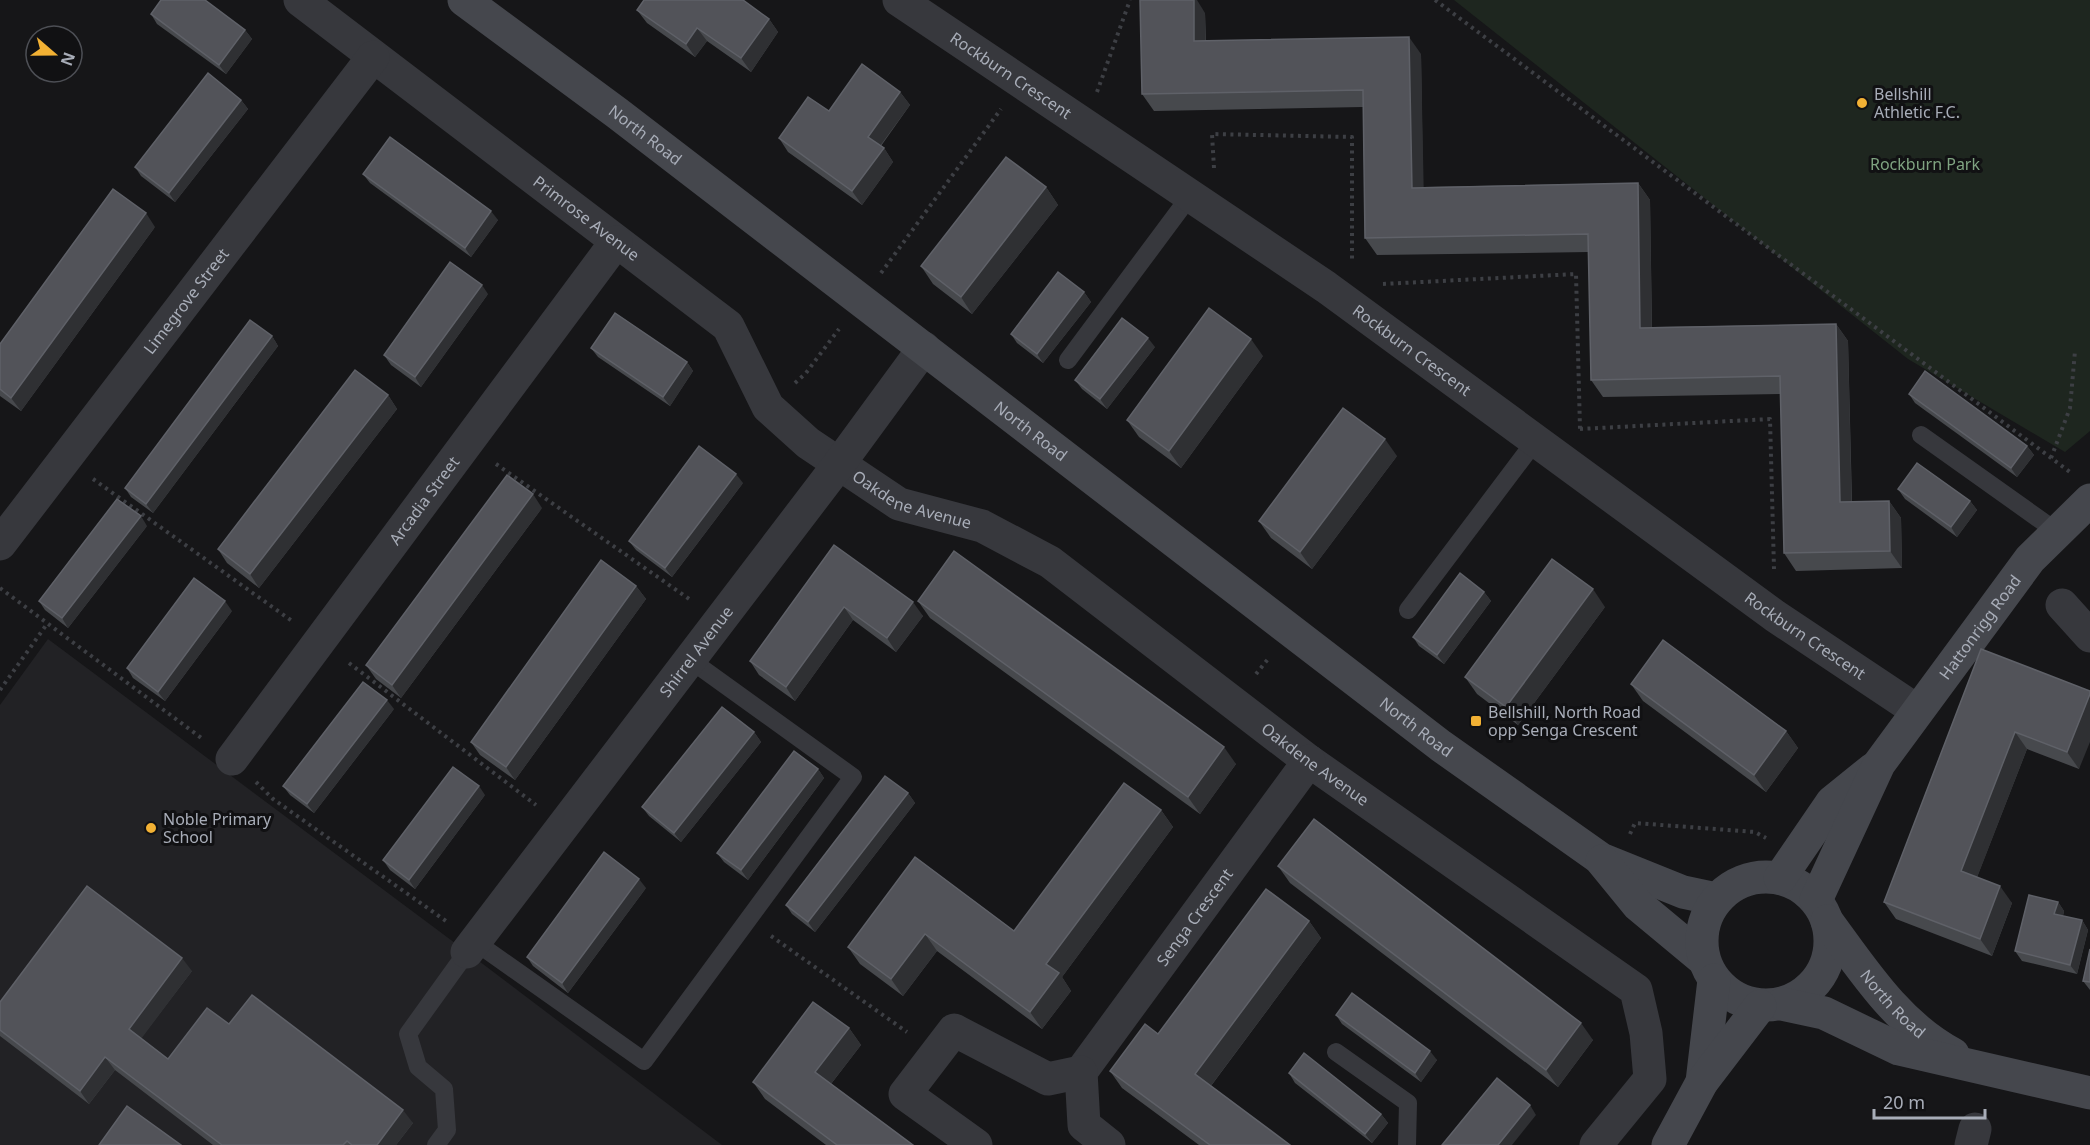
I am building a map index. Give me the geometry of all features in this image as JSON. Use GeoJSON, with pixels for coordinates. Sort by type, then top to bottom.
{"type":"FeatureCollection","features":[{"type":"Feature","properties":{"kind":"main road","name":"North Road"},"geometry":{"type":"LineString","coordinates":[[464,0],[617,113],[1441,746],[1601,860],[1683,892],[1716,898]]}},
{"type":"Feature","properties":{"kind":"main road","name":"Hattonrigg Road"},"geometry":{"type":"LineString","coordinates":[[1822,911],[1879,764],[1916,710],[2030,559],[2056,531],[2085,489]]}},
{"type":"Feature","properties":{"kind":"main road","name":"Hattonrigg Road"},"geometry":{"type":"LineString","coordinates":[[1780,878],[1832,802],[1879,764]]}},
{"type":"Feature","properties":{"kind":"main road","name":"North Road"},"geometry":{"type":"LineString","coordinates":[[1601,860],[1638,905],[1709,969]]}},
{"type":"Feature","properties":{"kind":"main road"},"geometry":{"type":"LineString","coordinates":[[1702,1082],[1709,969],[1701,937],[1706,917],[1716,898],[1745,879],[1763,876],[1780,878],[1800,886],[1822,911],[1830,942],[1827,963],[1817,981],[1801,995],[1771,1005],[1743,1002],[1727,993],[1709,969]]}},
{"type":"Feature","properties":{"kind":"main road","name":"North Road"},"geometry":{"type":"LineString","coordinates":[[1822,911],[1900,1015],[1930,1042],[1975,1068]]}},
{"type":"Feature","properties":{"kind":"main road","name":"North Road"},"geometry":{"type":"LineString","coordinates":[[1771,1005],[1824,1013],[1899,1048],[1975,1068],[2090,1093]]}},
{"type":"Feature","properties":{"kind":"main road"},"geometry":{"type":"LineString","coordinates":[[1668,1145],[1702,1082],[1771,1005]]}},
{"type":"Feature","properties":{"kind":"street","name":"Primrose Avenue"},"geometry":{"type":"LineString","coordinates":[[300,0],[728,326],[768,407],[808,443],[839,464]]}},
{"type":"Feature","properties":{"kind":"street","name":"Rockburn Crescent"},"geometry":{"type":"LineString","coordinates":[[899,0],[1217,214],[1339,286],[1536,440],[1775,616],[1916,710]]}},
{"type":"Feature","properties":{"kind":"street","name":"Limegrove Street"},"geometry":{"type":"LineString","coordinates":[[0,544],[373,57]]}},
{"type":"Feature","properties":{"kind":"street","name":"Arcadia Street"},"geometry":{"type":"LineString","coordinates":[[232,759],[616,242]]}},
{"type":"Feature","properties":{"kind":"street","name":"Shirrel Avenue"},"geometry":{"type":"LineString","coordinates":[[470,946],[839,464],[924,348]]}},
{"type":"Feature","properties":{"kind":"street","name":"Oakdene Avenue"},"geometry":{"type":"LineString","coordinates":[[839,464],[899,504],[982,526],[1050,562],[1309,761],[1636,990],[1646,1033],[1650,1079],[1596,1145]]}},
{"type":"Feature","properties":{"kind":"street"},"geometry":{"type":"LineString","coordinates":[[2062,605],[2090,636]]}},
{"type":"Feature","properties":{"kind":"street","name":"Senga Crescent"},"geometry":{"type":"LineString","coordinates":[[1081,1072],[1309,761]]}},
{"type":"Feature","properties":{"kind":"street"},"geometry":{"type":"LineString","coordinates":[[976,1145],[905,1094],[954,1030],[1048,1079],[1081,1072],[1084,1125],[1109,1145]]}},
{"type":"Feature","properties":{"kind":"lane"},"geometry":{"type":"LineString","coordinates":[[1068,360],[1190,196]]}},
{"type":"Feature","properties":{"kind":"lane"},"geometry":{"type":"LineString","coordinates":[[1921,435],[2056,531]]}},
{"type":"Feature","properties":{"kind":"lane"},"geometry":{"type":"LineString","coordinates":[[1408,610],[1536,440]]}},
{"type":"Feature","properties":{"kind":"lane"},"geometry":{"type":"LineString","coordinates":[[436,1145],[447,1130],[444,1089],[418,1066],[408,1034],[470,946],[644,1061],[853,777],[689,659]]}},
{"type":"Feature","properties":{"kind":"lane"},"geometry":{"type":"LineString","coordinates":[[1336,1052],[1407,1103],[1407,1145]]}},
{"type":"Feature","properties":{"kind":"path"},"geometry":{"type":"LineString","coordinates":[[1085,125],[1130,0]]}},
{"type":"Feature","properties":{"kind":"path"},"geometry":{"type":"LineString","coordinates":[[1435,0],[2051,458],[2085,489]]}},
{"type":"Feature","properties":{"kind":"path"},"geometry":{"type":"LineString","coordinates":[[768,407],[806,373],[1020,82]]}},
{"type":"Feature","properties":{"kind":"path"},"geometry":{"type":"LineString","coordinates":[[1217,214],[1212,134],[1352,137],[1339,286],[1576,274],[1580,429]]}},
{"type":"Feature","properties":{"kind":"path"},"geometry":{"type":"LineString","coordinates":[[2051,458],[2070,408],[2075,351]]}},
{"type":"Feature","properties":{"kind":"path"},"geometry":{"type":"LineString","coordinates":[[1536,440],[1580,429],[1770,419],[1775,616]]}},
{"type":"Feature","properties":{"kind":"path"},"geometry":{"type":"LineString","coordinates":[[484,420],[496,465],[719,620]]}},
{"type":"Feature","properties":{"kind":"path"},"geometry":{"type":"LineString","coordinates":[[66,458],[320,641],[562,825]]}},
{"type":"Feature","properties":{"kind":"path"},"geometry":{"type":"LineString","coordinates":[[0,690],[47,624]]}},
{"type":"Feature","properties":{"kind":"path"},"geometry":{"type":"LineString","coordinates":[[1233,703],[1289,629]]}},
{"type":"Feature","properties":{"kind":"path"},"geometry":{"type":"LineString","coordinates":[[750,918],[768,934],[937,1053]]}},
{"type":"Feature","properties":{"kind":"shaded area","name":"Noble Primary School"},"geometry":{"type":"Polygon","coordinates":[[[48,639],[722,1145],[0,1145],[0,705],[48,639]]]}},
{"type":"Feature","properties":{"kind":"green space","name":"Rockburn Park"},"geometry":{"type":"Polygon","coordinates":[[[1454,0],[2090,0],[2090,431],[2065,452],[1908,359],[1454,0]]]}},
{"type":"Feature","properties":{"kind":"building"},"geometry":{"type":"Polygon","coordinates":[[[161,0],[205,0],[245,30],[219,65],[151,14],[161,0]]]}},
{"type":"Feature","properties":{"kind":"building"},"geometry":{"type":"Polygon","coordinates":[[[644,0],[743,0],[769,19],[741,58],[697,28],[686,44],[637,10],[644,0]]]}},
{"type":"Feature","properties":{"kind":"building"},"geometry":{"type":"Polygon","coordinates":[[[1140,0],[1194,0],[1194,41],[1409,37],[1412,188],[1638,183],[1640,328],[1836,324],[1840,502],[1889,501],[1890,551],[1784,553],[1780,376],[1591,380],[1588,234],[1365,238],[1363,90],[1142,94],[1140,0]]]}},
{"type":"Feature","properties":{"kind":"building"},"geometry":{"type":"Polygon","coordinates":[[[862,64],[900,92],[868,137],[884,148],[852,191],[779,138],[808,97],[829,111],[862,64]]]}},
{"type":"Feature","properties":{"kind":"building"},"geometry":{"type":"Polygon","coordinates":[[[208,73],[241,100],[169,193],[135,167],[208,73]]]}},
{"type":"Feature","properties":{"kind":"building"},"geometry":{"type":"Polygon","coordinates":[[[390,137],[491,211],[465,248],[363,174],[390,137]]]}},
{"type":"Feature","properties":{"kind":"building"},"geometry":{"type":"Polygon","coordinates":[[[1006,157],[1046,187],[961,297],[921,266],[1006,157]]]}},
{"type":"Feature","properties":{"kind":"building"},"geometry":{"type":"Polygon","coordinates":[[[113,189],[146,213],[11,398],[0,389],[0,344],[113,189]]]}},
{"type":"Feature","properties":{"kind":"building"},"geometry":{"type":"Polygon","coordinates":[[[450,262],[482,285],[415,377],[384,355],[450,262]]]}},
{"type":"Feature","properties":{"kind":"building"},"geometry":{"type":"Polygon","coordinates":[[[1058,272],[1084,292],[1037,354],[1011,334],[1058,272]]]}},
{"type":"Feature","properties":{"kind":"building"},"geometry":{"type":"Polygon","coordinates":[[[1209,308],[1251,339],[1169,451],[1127,420],[1209,308]]]}},
{"type":"Feature","properties":{"kind":"building"},"geometry":{"type":"Polygon","coordinates":[[[615,313],[687,362],[663,397],[591,348],[615,313]]]}},
{"type":"Feature","properties":{"kind":"building"},"geometry":{"type":"Polygon","coordinates":[[[1122,318],[1148,338],[1100,399],[1075,380],[1122,318]]]}},
{"type":"Feature","properties":{"kind":"building"},"geometry":{"type":"Polygon","coordinates":[[[250,320],[272,336],[146,504],[125,488],[250,320]]]}},
{"type":"Feature","properties":{"kind":"building"},"geometry":{"type":"Polygon","coordinates":[[[355,370],[388,395],[250,574],[218,549],[355,370]]]}},
{"type":"Feature","properties":{"kind":"building"},"geometry":{"type":"Polygon","coordinates":[[[1925,371],[2027,446],[2011,468],[1909,394],[1925,371]]]}},
{"type":"Feature","properties":{"kind":"building"},"geometry":{"type":"Polygon","coordinates":[[[1343,408],[1385,439],[1300,552],[1259,521],[1343,408]]]}},
{"type":"Feature","properties":{"kind":"building"},"geometry":{"type":"Polygon","coordinates":[[[699,446],[736,474],[665,568],[629,541],[699,446]]]}},
{"type":"Feature","properties":{"kind":"building"},"geometry":{"type":"Polygon","coordinates":[[[1917,463],[1970,501],[1951,527],[1898,489],[1917,463]]]}},
{"type":"Feature","properties":{"kind":"building"},"geometry":{"type":"Polygon","coordinates":[[[507,475],[533,494],[392,685],[366,665],[507,475]]]}},
{"type":"Feature","properties":{"kind":"building"},"geometry":{"type":"Polygon","coordinates":[[[117,499],[141,516],[62,618],[39,601],[117,499]]]}},
{"type":"Feature","properties":{"kind":"building"},"geometry":{"type":"Polygon","coordinates":[[[834,545],[913,602],[887,638],[844,607],[786,687],[750,661],[834,545]]]}},
{"type":"Feature","properties":{"kind":"building"},"geometry":{"type":"Polygon","coordinates":[[[954,551],[1224,747],[1188,797],[918,601],[954,551]]]}},
{"type":"Feature","properties":{"kind":"building"},"geometry":{"type":"Polygon","coordinates":[[[1552,559],[1593,589],[1506,707],[1465,677],[1552,559]]]}},
{"type":"Feature","properties":{"kind":"building"},"geometry":{"type":"Polygon","coordinates":[[[601,560],[636,586],[506,767],[471,742],[601,560]]]}},
{"type":"Feature","properties":{"kind":"building"},"geometry":{"type":"Polygon","coordinates":[[[1460,573],[1484,592],[1437,655],[1413,637],[1460,573]]]}},
{"type":"Feature","properties":{"kind":"building"},"geometry":{"type":"Polygon","coordinates":[[[194,578],[225,601],[158,692],[127,668],[194,578]]]}},
{"type":"Feature","properties":{"kind":"building"},"geometry":{"type":"Polygon","coordinates":[[[1663,640],[1786,731],[1754,775],[1631,684],[1663,640]]]}},
{"type":"Feature","properties":{"kind":"building"},"geometry":{"type":"Polygon","coordinates":[[[1981,649],[2090,691],[2090,694],[2067,752],[2015,732],[1961,871],[2000,886],[1980,939],[1884,902],[1981,649]]]}},
{"type":"Feature","properties":{"kind":"building"},"geometry":{"type":"Polygon","coordinates":[[[363,682],[387,700],[307,804],[283,786],[363,682]]]}},
{"type":"Feature","properties":{"kind":"building"},"geometry":{"type":"Polygon","coordinates":[[[722,707],[754,732],[674,833],[642,807],[722,707]]]}},
{"type":"Feature","properties":{"kind":"building"},"geometry":{"type":"Polygon","coordinates":[[[794,751],[818,769],[741,870],[717,853],[794,751]]]}},
{"type":"Feature","properties":{"kind":"building"},"geometry":{"type":"Polygon","coordinates":[[[453,767],[479,786],[409,880],[383,860],[453,767]]]}},
{"type":"Feature","properties":{"kind":"building"},"geometry":{"type":"Polygon","coordinates":[[[885,776],[908,793],[808,922],[786,905],[885,776]]]}},
{"type":"Feature","properties":{"kind":"building"},"geometry":{"type":"Polygon","coordinates":[[[1124,783],[1161,810],[1046,964],[1059,973],[1030,1012],[925,934],[891,979],[848,947],[915,857],[1014,931],[1124,783]]]}},
{"type":"Feature","properties":{"kind":"building"},"geometry":{"type":"Polygon","coordinates":[[[1314,819],[1581,1023],[1546,1070],[1278,866],[1314,819]]]}},
{"type":"Feature","properties":{"kind":"building"},"geometry":{"type":"Polygon","coordinates":[[[604,852],[639,879],[562,983],[527,957],[604,852]]]}},
{"type":"Feature","properties":{"kind":"building"},"geometry":{"type":"Polygon","coordinates":[[[87,886],[182,958],[129,1029],[168,1059],[207,1008],[229,1024],[252,995],[403,1110],[377,1145],[352,1145],[347,1141],[343,1145],[222,1145],[105,1057],[80,1091],[0,1030],[0,1002],[87,886]]]}},
{"type":"Feature","properties":{"kind":"building"},"geometry":{"type":"Polygon","coordinates":[[[1266,889],[1309,921],[1195,1074],[1290,1145],[1210,1145],[1110,1071],[1145,1024],[1158,1034],[1266,889]]]}},
{"type":"Feature","properties":{"kind":"building"},"geometry":{"type":"Polygon","coordinates":[[[2029,895],[2058,902],[2054,914],[2082,920],[2070,965],[2015,951],[2029,895]]]}},
{"type":"Feature","properties":{"kind":"building"},"geometry":{"type":"Polygon","coordinates":[[[2090,949],[2090,982],[2083,981],[2090,949]]]}},
{"type":"Feature","properties":{"kind":"building"},"geometry":{"type":"Polygon","coordinates":[[[1352,993],[1430,1051],[1415,1073],[1336,1015],[1352,993]]]}},
{"type":"Feature","properties":{"kind":"building"},"geometry":{"type":"Polygon","coordinates":[[[813,1002],[849,1028],[815,1072],[913,1145],[837,1145],[753,1082],[813,1002]]]}},
{"type":"Feature","properties":{"kind":"building"},"geometry":{"type":"Polygon","coordinates":[[[1304,1053],[1381,1114],[1365,1134],[1289,1073],[1304,1053]]]}},
{"type":"Feature","properties":{"kind":"building"},"geometry":{"type":"Polygon","coordinates":[[[1497,1078],[1530,1105],[1498,1145],[1442,1145],[1497,1078]]]}},
{"type":"Feature","properties":{"kind":"building"},"geometry":{"type":"Polygon","coordinates":[[[127,1106],[181,1145],[99,1145],[127,1106]]]}},
{"type":"Feature","properties":{"kind":"place","name":"Bellshill Athletic F.C."},"geometry":{"type":"Point","coordinates":[1862,103]}},
{"type":"Feature","properties":{"kind":"place","name":"Bellshill, North Road opp Senga Crescent"},"geometry":{"type":"Point","coordinates":[1476,721]}},
{"type":"Feature","properties":{"kind":"place","name":"Noble Primary School"},"geometry":{"type":"Point","coordinates":[151,828]}}]}
